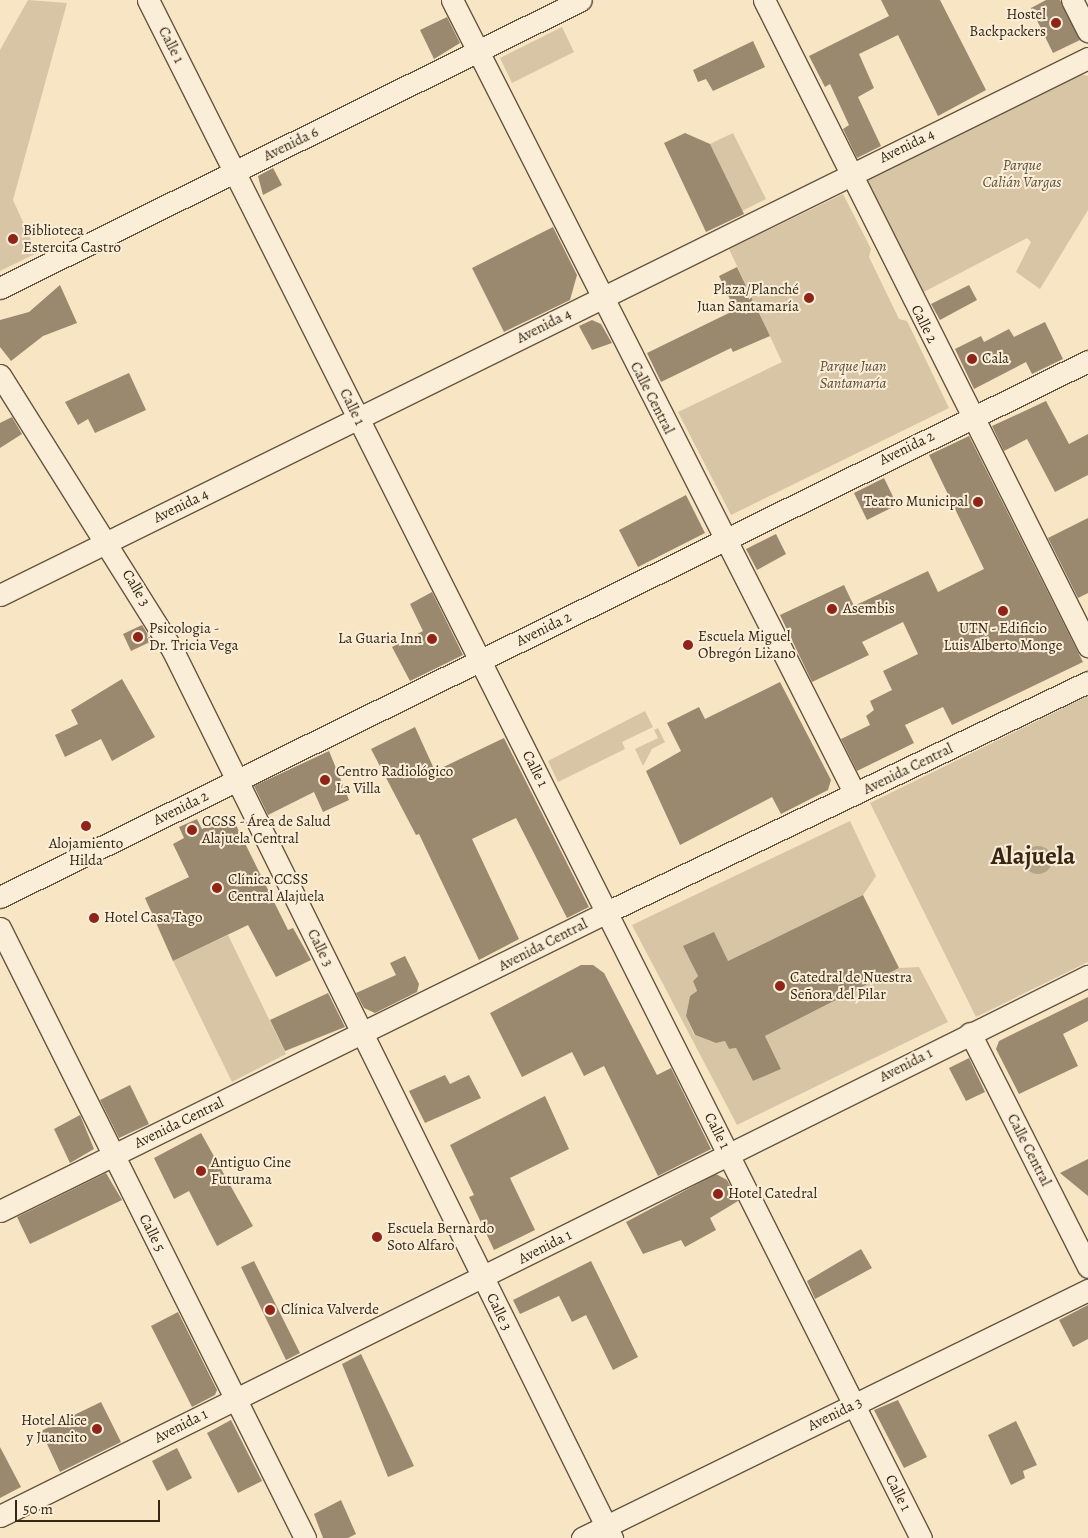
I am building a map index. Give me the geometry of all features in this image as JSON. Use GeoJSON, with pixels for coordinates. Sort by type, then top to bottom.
{"type":"FeatureCollection","features":[{"type":"Feature","properties":{"kind":"street","name":"Calle 1"},"geometry":{"type":"LineString","coordinates":[[148,0],[921,1538]]}},
{"type":"Feature","properties":{"kind":"street","name":"Calle Central"},"geometry":{"type":"LineString","coordinates":[[452,0],[854,794]]}},
{"type":"Feature","properties":{"kind":"street","name":"Avenida 6"},"geometry":{"type":"LineString","coordinates":[[0,288],[581,0]]}},
{"type":"Feature","properties":{"kind":"street","name":"Calle 2"},"geometry":{"type":"LineString","coordinates":[[764,0],[1088,646]]}},
{"type":"Feature","properties":{"kind":"street"},"geometry":{"type":"LineString","coordinates":[[1072,0],[1088,31]]}},
{"type":"Feature","properties":{"kind":"street","name":"Avenida 4"},"geometry":{"type":"LineString","coordinates":[[0,595],[1088,58]]}},
{"type":"Feature","properties":{"kind":"street","name":"Avenida 2"},"geometry":{"type":"LineString","coordinates":[[0,897],[480,661],[971,416],[1088,361]]}},
{"type":"Feature","properties":{"kind":"street","name":"Calle 3"},"geometry":{"type":"LineString","coordinates":[[0,375],[173,651],[609,1532]]}},
{"type":"Feature","properties":{"kind":"street","name":"Avenida Central"},"geometry":{"type":"LineString","coordinates":[[0,1211],[607,912],[1088,682]]}},
{"type":"Feature","properties":{"kind":"street","name":"Calle 5"},"geometry":{"type":"LineString","coordinates":[[0,928],[305,1538]]}},
{"type":"Feature","properties":{"kind":"street","name":"Avenida 1"},"geometry":{"type":"LineString","coordinates":[[0,1516],[1088,976]]}},
{"type":"Feature","properties":{"kind":"street","name":"Calle Central"},"geometry":{"type":"LineString","coordinates":[[970,1033],[1088,1267]]}},
{"type":"Feature","properties":{"kind":"street","name":"Avenida 3"},"geometry":{"type":"LineString","coordinates":[[582,1538],[609,1532],[853,1405],[1088,1290]]}},
{"type":"Feature","properties":{"kind":"green space"},"geometry":{"type":"Polygon","coordinates":[[[28,0],[67,3],[13,200],[37,253],[0,271],[0,50],[28,0]]]}},
{"type":"Feature","properties":{"kind":"green space"},"geometry":{"type":"Polygon","coordinates":[[[562,27],[574,52],[512,83],[500,58],[562,27]]]}},
{"type":"Feature","properties":{"kind":"green space","name":"Parque Calián Vargas"},"geometry":{"type":"Polygon","coordinates":[[[1081,74],[1088,76],[1088,210],[1040,289],[1016,272],[1031,242],[1027,238],[920,294],[866,185],[869,176],[1081,74]]]}},
{"type":"Feature","properties":{"kind":"green space"},"geometry":{"type":"Polygon","coordinates":[[[733,133],[766,199],[742,211],[710,144],[733,133]]]}},
{"type":"Feature","properties":{"kind":"green space","name":"Parque Juan Santamaría"},"geometry":{"type":"Polygon","coordinates":[[[843,194],[871,249],[869,257],[899,319],[907,321],[949,408],[731,515],[678,412],[782,362],[729,249],[843,194]]]}},
{"type":"Feature","properties":{"kind":"green space"},"geometry":{"type":"Polygon","coordinates":[[[1088,696],[1088,962],[976,1017],[870,803],[1088,696]]]}},
{"type":"Feature","properties":{"kind":"green space"},"geometry":{"type":"Polygon","coordinates":[[[645,711],[653,727],[622,742],[625,749],[558,782],[548,761],[645,711]]]}},
{"type":"Feature","properties":{"kind":"green space"},"geometry":{"type":"Polygon","coordinates":[[[658,728],[665,742],[652,749],[643,766],[635,749],[658,738],[654,730],[658,728]]]}},
{"type":"Feature","properties":{"kind":"green space"},"geometry":{"type":"Polygon","coordinates":[[[850,821],[876,876],[863,895],[728,961],[684,946],[698,976],[693,981],[697,991],[690,996],[686,1016],[694,1035],[716,1043],[725,1041],[729,1049],[736,1048],[753,1081],[781,1069],[765,1036],[899,968],[919,967],[948,1022],[737,1125],[632,925],[850,821]]]}},
{"type":"Feature","properties":{"kind":"green space"},"geometry":{"type":"Polygon","coordinates":[[[228,935],[286,1054],[232,1082],[173,961],[228,935]]]}},
{"type":"Feature","properties":{"kind":"shaded area"},"geometry":{"type":"Polygon","coordinates":[[[1038,846],[1048,850],[1052,860],[1048,870],[1038,874],[1028,870],[1024,860],[1028,850],[1038,846]]]}},
{"type":"Feature","properties":{"kind":"building"},"geometry":{"type":"Polygon","coordinates":[[[881,0],[940,0],[986,90],[938,116],[898,35],[859,54],[874,88],[858,97],[881,146],[857,158],[843,129],[849,125],[830,84],[825,87],[809,56],[889,16],[881,0]]]}},
{"type":"Feature","properties":{"kind":"building","name":"Hostel Backpackers"},"geometry":{"type":"Polygon","coordinates":[[[1046,0],[1060,0],[1080,40],[1053,53],[1031,8],[1046,0]]]}},
{"type":"Feature","properties":{"kind":"building"},"geometry":{"type":"Polygon","coordinates":[[[447,17],[460,43],[434,59],[420,30],[447,17]]]}},
{"type":"Feature","properties":{"kind":"building"},"geometry":{"type":"Polygon","coordinates":[[[753,41],[765,67],[713,91],[706,79],[698,82],[693,70],[753,41]]]}},
{"type":"Feature","properties":{"kind":"building"},"geometry":{"type":"Polygon","coordinates":[[[685,133],[710,144],[744,214],[706,232],[664,143],[685,133]]]}},
{"type":"Feature","properties":{"kind":"building"},"geometry":{"type":"Polygon","coordinates":[[[273,168],[282,185],[263,195],[258,176],[273,168]]]}},
{"type":"Feature","properties":{"kind":"building"},"geometry":{"type":"Polygon","coordinates":[[[553,227],[577,275],[570,300],[504,332],[472,268],[553,227]]]}},
{"type":"Feature","properties":{"kind":"building"},"geometry":{"type":"Polygon","coordinates":[[[737,267],[770,336],[733,352],[731,348],[661,382],[647,353],[735,310],[719,276],[737,267]]]}},
{"type":"Feature","properties":{"kind":"building"},"geometry":{"type":"Polygon","coordinates":[[[60,285],[77,323],[43,336],[11,361],[0,347],[0,320],[29,312],[60,285]]]}},
{"type":"Feature","properties":{"kind":"building"},"geometry":{"type":"Polygon","coordinates":[[[969,285],[977,300],[940,320],[931,304],[969,285]]]}},
{"type":"Feature","properties":{"kind":"building"},"geometry":{"type":"Polygon","coordinates":[[[592,320],[601,324],[612,343],[592,350],[579,326],[592,320]]]}},
{"type":"Feature","properties":{"kind":"building"},"geometry":{"type":"Polygon","coordinates":[[[1045,322],[1063,359],[1032,374],[1026,362],[974,389],[955,349],[981,336],[984,342],[1009,329],[1014,337],[1045,322]]]}},
{"type":"Feature","properties":{"kind":"building"},"geometry":{"type":"Polygon","coordinates":[[[129,373],[146,410],[95,433],[88,419],[78,425],[65,402],[129,373]]]}},
{"type":"Feature","properties":{"kind":"building"},"geometry":{"type":"Polygon","coordinates":[[[1046,401],[1069,444],[1088,434],[1088,475],[1055,492],[1027,439],[1004,451],[992,426],[1046,401]]]}},
{"type":"Feature","properties":{"kind":"building"},"geometry":{"type":"Polygon","coordinates":[[[12,417],[22,434],[0,448],[0,423],[12,417]]]}},
{"type":"Feature","properties":{"kind":"building"},"geometry":{"type":"Polygon","coordinates":[[[969,436],[1083,662],[952,725],[943,707],[905,725],[914,743],[857,771],[841,739],[870,725],[866,716],[874,710],[870,701],[892,690],[883,671],[918,654],[903,622],[862,642],[869,655],[812,682],[780,615],[844,585],[854,606],[928,571],[938,592],[984,569],[929,455],[969,436]]]}},
{"type":"Feature","properties":{"kind":"building"},"geometry":{"type":"Polygon","coordinates":[[[884,478],[897,505],[867,520],[854,493],[884,478]]]}},
{"type":"Feature","properties":{"kind":"building"},"geometry":{"type":"Polygon","coordinates":[[[686,495],[705,533],[638,567],[619,530],[686,495]]]}},
{"type":"Feature","properties":{"kind":"building"},"geometry":{"type":"Polygon","coordinates":[[[1088,518],[1088,593],[1078,598],[1048,538],[1088,518]]]}},
{"type":"Feature","properties":{"kind":"building"},"geometry":{"type":"Polygon","coordinates":[[[776,534],[786,554],[757,570],[746,549],[776,534]]]}},
{"type":"Feature","properties":{"kind":"building","name":"La Guaria Inn"},"geometry":{"type":"Polygon","coordinates":[[[432,592],[463,655],[410,681],[392,647],[423,631],[410,604],[432,592]]]}},
{"type":"Feature","properties":{"kind":"building","name":"Psicologia - Dr. Tricia Vega"},"geometry":{"type":"Polygon","coordinates":[[[142,625],[152,641],[131,651],[123,634],[142,625]]]}},
{"type":"Feature","properties":{"kind":"building"},"geometry":{"type":"Polygon","coordinates":[[[122,679],[155,737],[112,761],[101,739],[65,757],[55,735],[78,724],[71,710],[122,679]]]}},
{"type":"Feature","properties":{"kind":"building"},"geometry":{"type":"Polygon","coordinates":[[[780,682],[831,780],[828,790],[781,814],[772,797],[680,845],[646,771],[681,751],[667,723],[699,707],[705,719],[780,682]]]}},
{"type":"Feature","properties":{"kind":"building"},"geometry":{"type":"Polygon","coordinates":[[[415,727],[435,771],[504,738],[589,907],[567,918],[516,818],[472,839],[519,939],[479,960],[419,834],[416,835],[371,749],[415,727]]]}},
{"type":"Feature","properties":{"kind":"building"},"geometry":{"type":"Polygon","coordinates":[[[329,751],[349,800],[323,812],[314,792],[268,815],[254,786],[329,751]]]}},
{"type":"Feature","properties":{"kind":"building","name":"Clínica CCSS Central Alajuela"},"geometry":{"type":"Polygon","coordinates":[[[231,815],[288,930],[293,928],[311,960],[276,977],[248,925],[173,961],[145,898],[189,877],[173,844],[184,838],[179,827],[197,819],[202,829],[231,815]]]}},
{"type":"Feature","properties":{"kind":"building","name":"Catedral de Nuestra Señora del Pilar"},"geometry":{"type":"Polygon","coordinates":[[[863,895],[899,968],[765,1036],[781,1069],[753,1081],[736,1048],[729,1049],[725,1041],[716,1043],[695,1035],[686,1016],[690,996],[697,991],[693,981],[698,976],[683,946],[714,932],[728,961],[863,895]]]}},
{"type":"Feature","properties":{"kind":"building"},"geometry":{"type":"Polygon","coordinates":[[[405,956],[419,984],[417,992],[375,1013],[364,1008],[356,993],[396,975],[390,963],[405,956]]]}},
{"type":"Feature","properties":{"kind":"building"},"geometry":{"type":"Polygon","coordinates":[[[581,965],[593,965],[604,973],[657,1075],[671,1068],[711,1149],[658,1176],[604,1066],[584,1076],[572,1052],[522,1077],[490,1013],[581,965]]]}},
{"type":"Feature","properties":{"kind":"building"},"geometry":{"type":"Polygon","coordinates":[[[328,993],[345,1027],[285,1051],[270,1020],[328,993]]]}},
{"type":"Feature","properties":{"kind":"building"},"geometry":{"type":"Polygon","coordinates":[[[1088,997],[1088,1021],[1063,1034],[1078,1066],[1019,1094],[996,1049],[999,1041],[1088,997]]]}},
{"type":"Feature","properties":{"kind":"building"},"geometry":{"type":"Polygon","coordinates":[[[969,1058],[985,1092],[966,1101],[949,1068],[969,1058]]]}},
{"type":"Feature","properties":{"kind":"building"},"geometry":{"type":"Polygon","coordinates":[[[445,1075],[450,1084],[469,1075],[481,1098],[425,1123],[409,1091],[445,1075]]]}},
{"type":"Feature","properties":{"kind":"building"},"geometry":{"type":"Polygon","coordinates":[[[130,1085],[149,1124],[119,1138],[100,1100],[130,1085]]]}},
{"type":"Feature","properties":{"kind":"building"},"geometry":{"type":"Polygon","coordinates":[[[545,1096],[569,1149],[510,1178],[535,1230],[494,1250],[469,1197],[474,1195],[450,1145],[545,1096]]]}},
{"type":"Feature","properties":{"kind":"building"},"geometry":{"type":"Polygon","coordinates":[[[80,1115],[94,1149],[70,1163],[54,1129],[80,1115]]]}},
{"type":"Feature","properties":{"kind":"building","name":"Antiguo Cine Futurama"},"geometry":{"type":"Polygon","coordinates":[[[201,1133],[253,1226],[217,1246],[189,1191],[174,1199],[154,1158],[201,1133]]]}},
{"type":"Feature","properties":{"kind":"building"},"geometry":{"type":"Polygon","coordinates":[[[1088,1159],[1088,1196],[1060,1173],[1088,1159]]]}},
{"type":"Feature","properties":{"kind":"building"},"geometry":{"type":"Polygon","coordinates":[[[106,1173],[122,1200],[30,1244],[17,1217],[106,1173]]]}},
{"type":"Feature","properties":{"kind":"building"},"geometry":{"type":"Polygon","coordinates":[[[716,1174],[727,1180],[738,1201],[710,1218],[716,1230],[685,1247],[681,1240],[643,1254],[626,1222],[716,1174]]]}},
{"type":"Feature","properties":{"kind":"building"},"geometry":{"type":"Polygon","coordinates":[[[861,1249],[872,1268],[815,1299],[807,1281],[861,1249]]]}},
{"type":"Feature","properties":{"kind":"building","name":"Clínica Valverde"},"geometry":{"type":"Polygon","coordinates":[[[254,1261],[300,1353],[286,1360],[241,1267],[254,1261]]]}},
{"type":"Feature","properties":{"kind":"building"},"geometry":{"type":"Polygon","coordinates":[[[591,1261],[638,1357],[613,1370],[586,1315],[572,1322],[559,1296],[520,1314],[513,1300],[591,1261]]]}},
{"type":"Feature","properties":{"kind":"building"},"geometry":{"type":"Polygon","coordinates":[[[1088,1305],[1088,1339],[1073,1347],[1059,1320],[1088,1305]]]}},
{"type":"Feature","properties":{"kind":"building"},"geometry":{"type":"Polygon","coordinates":[[[178,1312],[217,1390],[215,1395],[192,1407],[151,1326],[178,1312]]]}},
{"type":"Feature","properties":{"kind":"building"},"geometry":{"type":"Polygon","coordinates":[[[361,1354],[414,1466],[388,1477],[342,1364],[361,1354]]]}},
{"type":"Feature","properties":{"kind":"building"},"geometry":{"type":"Polygon","coordinates":[[[898,1400],[927,1457],[904,1468],[874,1410],[898,1400]]]}},
{"type":"Feature","properties":{"kind":"building"},"geometry":{"type":"Polygon","coordinates":[[[101,1402],[121,1442],[60,1472],[41,1431],[101,1402]]]}},
{"type":"Feature","properties":{"kind":"building"},"geometry":{"type":"Polygon","coordinates":[[[231,1420],[262,1481],[238,1493],[207,1433],[231,1420]]]}},
{"type":"Feature","properties":{"kind":"building"},"geometry":{"type":"Polygon","coordinates":[[[1016,1421],[1037,1465],[1023,1471],[1025,1478],[1011,1485],[988,1435],[1016,1421]]]}},
{"type":"Feature","properties":{"kind":"building"},"geometry":{"type":"Polygon","coordinates":[[[0,1447],[21,1487],[0,1498],[0,1447]]]}},
{"type":"Feature","properties":{"kind":"building"},"geometry":{"type":"Polygon","coordinates":[[[177,1448],[192,1478],[167,1491],[152,1461],[177,1448]]]}},
{"type":"Feature","properties":{"kind":"building"},"geometry":{"type":"Polygon","coordinates":[[[341,1500],[356,1534],[348,1538],[323,1538],[314,1514],[341,1500]]]}},
{"type":"Feature","properties":{"kind":"place","name":"Hostel Backpackers"},"geometry":{"type":"Point","coordinates":[1056,23]}},
{"type":"Feature","properties":{"kind":"place","name":"Biblioteca Estercita Castro"},"geometry":{"type":"Point","coordinates":[13,239]}},
{"type":"Feature","properties":{"kind":"place","name":"Plaza/Planché Juan Santamaría"},"geometry":{"type":"Point","coordinates":[809,298]}},
{"type":"Feature","properties":{"kind":"place","name":"Cala"},"geometry":{"type":"Point","coordinates":[972,359]}},
{"type":"Feature","properties":{"kind":"place","name":"Teatro Municipal"},"geometry":{"type":"Point","coordinates":[978,502]}},
{"type":"Feature","properties":{"kind":"place","name":"Asembis"},"geometry":{"type":"Point","coordinates":[832,609]}},
{"type":"Feature","properties":{"kind":"place","name":"UTN - Edificio Luis Alberto Monge"},"geometry":{"type":"Point","coordinates":[1003,611]}},
{"type":"Feature","properties":{"kind":"place","name":"Psicologia - Dr. Tricia Vega"},"geometry":{"type":"Point","coordinates":[138,637]}},
{"type":"Feature","properties":{"kind":"place","name":"La Guaria Inn"},"geometry":{"type":"Point","coordinates":[432,639]}},
{"type":"Feature","properties":{"kind":"place","name":"Escuela Miguel Obregón Lizano"},"geometry":{"type":"Point","coordinates":[688,645]}},
{"type":"Feature","properties":{"kind":"place","name":"Centro Radiológico La Villa"},"geometry":{"type":"Point","coordinates":[325,780]}},
{"type":"Feature","properties":{"kind":"place","name":"Alojamiento Hilda"},"geometry":{"type":"Point","coordinates":[86,826]}},
{"type":"Feature","properties":{"kind":"place","name":"CCSS - Área de Salud Alajuela Central"},"geometry":{"type":"Point","coordinates":[192,830]}},
{"type":"Feature","properties":{"kind":"place","name":"Clínica CCSS Central Alajuela"},"geometry":{"type":"Point","coordinates":[217,888]}},
{"type":"Feature","properties":{"kind":"place","name":"Hotel Casa Tago"},"geometry":{"type":"Point","coordinates":[94,918]}},
{"type":"Feature","properties":{"kind":"place","name":"Catedral de Nuestra Señora del Pilar"},"geometry":{"type":"Point","coordinates":[780,986]}},
{"type":"Feature","properties":{"kind":"place","name":"Antiguo Cine Futurama"},"geometry":{"type":"Point","coordinates":[201,1171]}},
{"type":"Feature","properties":{"kind":"place","name":"Hotel Catedral"},"geometry":{"type":"Point","coordinates":[718,1194]}},
{"type":"Feature","properties":{"kind":"place","name":"Escuela Bernardo Soto Alfaro"},"geometry":{"type":"Point","coordinates":[377,1237]}},
{"type":"Feature","properties":{"kind":"place","name":"Clínica Valverde"},"geometry":{"type":"Point","coordinates":[270,1310]}},
{"type":"Feature","properties":{"kind":"place","name":"Hotel Alice y Juancito"},"geometry":{"type":"Point","coordinates":[97,1429]}},
{"type":"Feature","properties":{"kind":"district","name":"Alajuela"},"geometry":{"type":"Point","coordinates":[1033,856]}}]}
